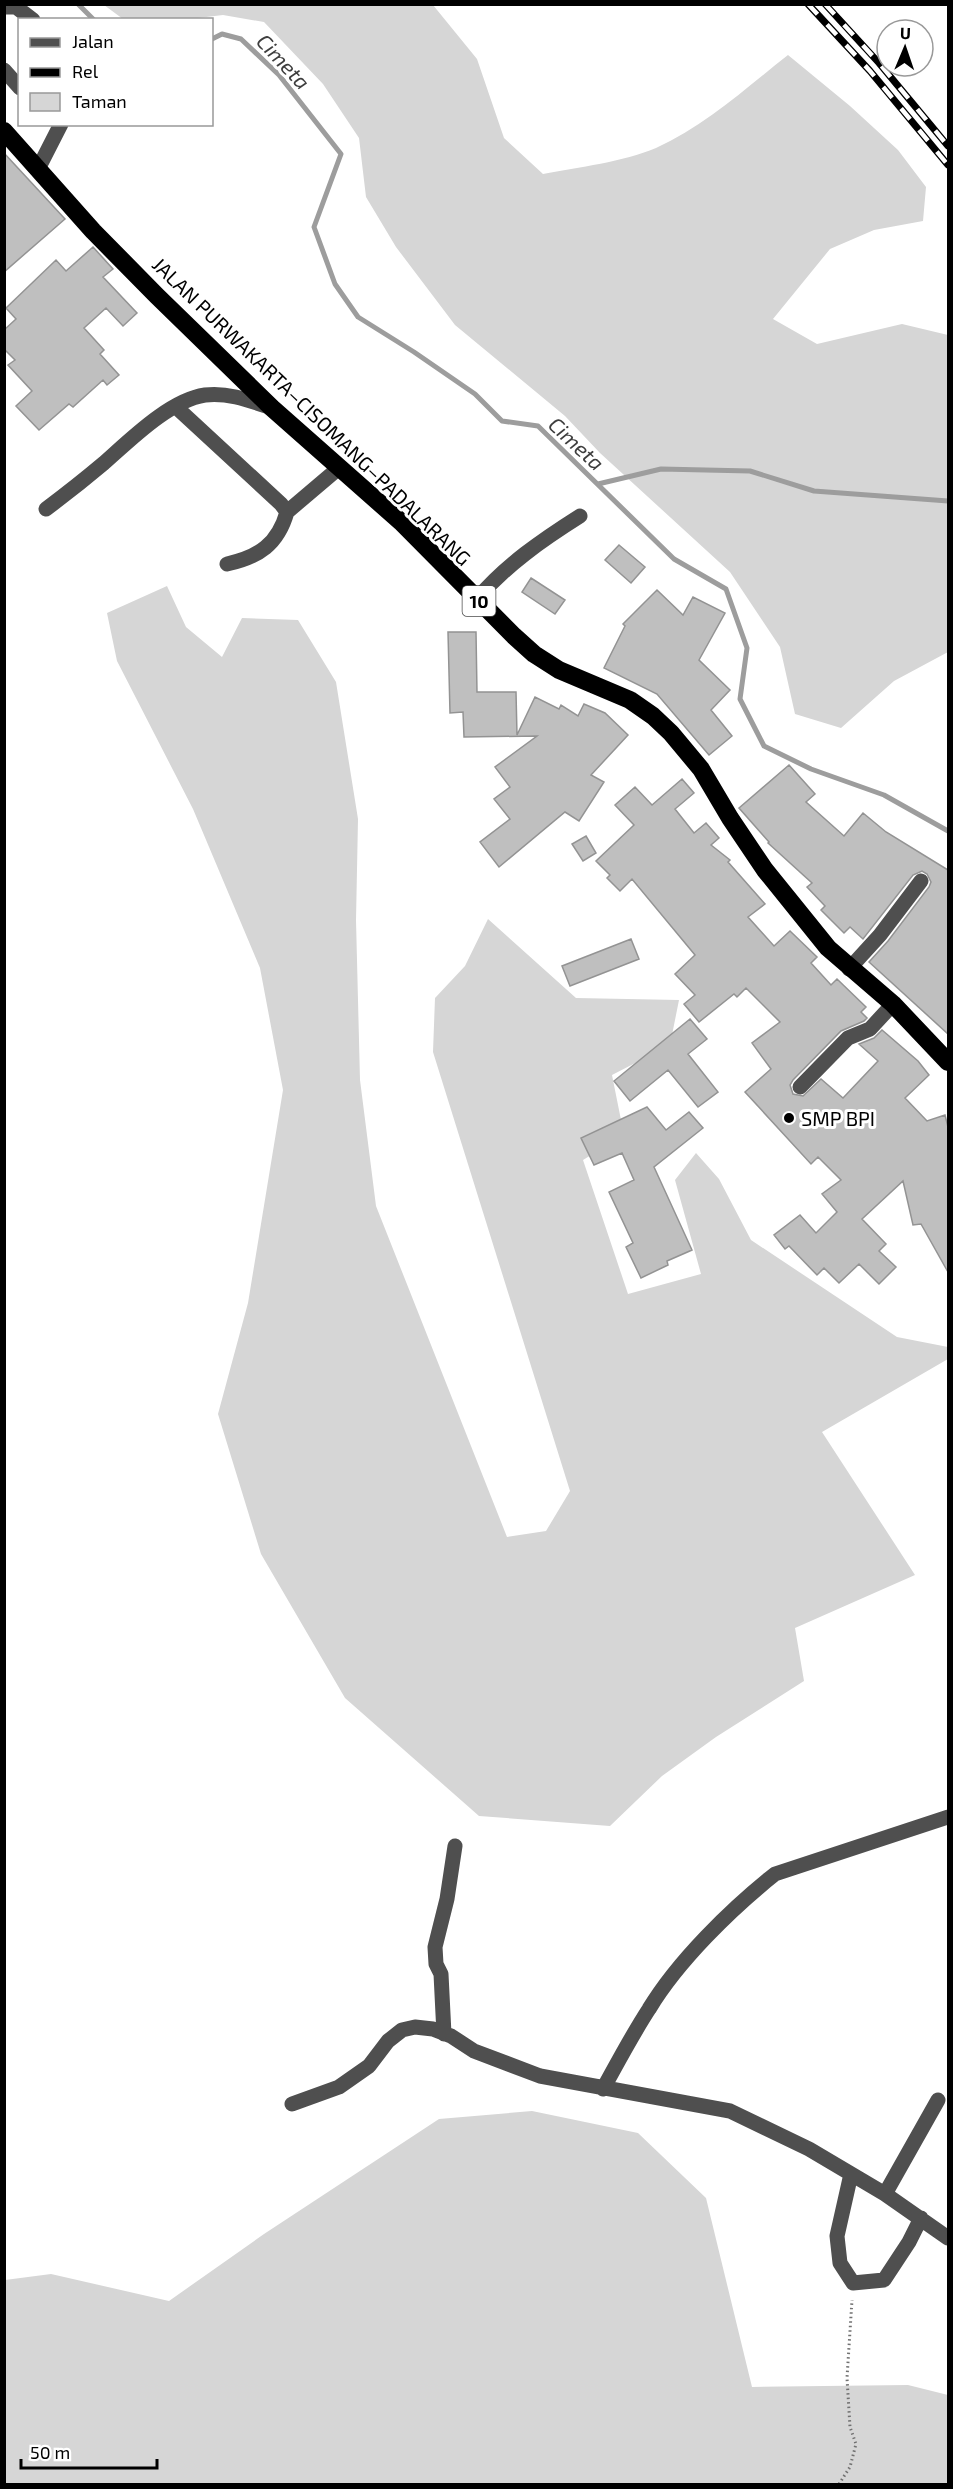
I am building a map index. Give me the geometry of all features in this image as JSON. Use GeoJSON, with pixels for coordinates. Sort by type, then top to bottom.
{"type":"FeatureCollection","features":[{"type":"Feature","properties":{"kind":"highway","name":"JALAN PURWAKARTA–CISOMANG–PADALARANG"},"geometry":{"type":"LineString","coordinates":[[4,131],[93,231],[157,296],[272,408],[401,522],[534,654],[559,670],[630,700],[671,733],[701,769],[765,870],[828,948],[849,969],[893,1004],[938,1048],[948,1062]]}},
{"type":"Feature","properties":{"kind":"street"},"geometry":{"type":"LineString","coordinates":[[4,7],[16,7],[30,18]]}},
{"type":"Feature","properties":{"kind":"street"},"geometry":{"type":"LineString","coordinates":[[4,70],[18,86]]}},
{"type":"Feature","properties":{"kind":"street"},"geometry":{"type":"LineString","coordinates":[[38,169],[56,127]]}},
{"type":"Feature","properties":{"kind":"street"},"geometry":{"type":"LineString","coordinates":[[46,509],[133,436],[176,407],[199,396],[215,395],[248,400],[272,408]]}},
{"type":"Feature","properties":{"kind":"street"},"geometry":{"type":"LineString","coordinates":[[176,407],[287,512]]}},
{"type":"Feature","properties":{"kind":"street"},"geometry":{"type":"LineString","coordinates":[[227,564],[248,560],[262,552],[281,528],[287,512],[340,467]]}},
{"type":"Feature","properties":{"kind":"street"},"geometry":{"type":"LineString","coordinates":[[477,599],[492,581],[538,542],[580,516]]}},
{"type":"Feature","properties":{"kind":"street"},"geometry":{"type":"LineString","coordinates":[[849,969],[880,935],[921,881]]}},
{"type":"Feature","properties":{"kind":"street"},"geometry":{"type":"LineString","coordinates":[[800,1087],[848,1038],[870,1029],[893,1004]]}},
{"type":"Feature","properties":{"kind":"street"},"geometry":{"type":"LineString","coordinates":[[603,2089],[656,1999],[680,1968],[726,1918],[775,1874],[948,1817]]}},
{"type":"Feature","properties":{"kind":"street"},"geometry":{"type":"LineString","coordinates":[[444,2034],[441,1974],[436,1964],[435,1947],[447,1899],[455,1846]]}},
{"type":"Feature","properties":{"kind":"street"},"geometry":{"type":"LineString","coordinates":[[292,2104],[339,2087],[369,2066],[388,2041],[402,2030],[415,2027],[433,2029],[514,2068],[540,2076],[730,2111],[777,2132],[851,2174],[921,2217],[948,2238]]}},
{"type":"Feature","properties":{"kind":"street"},"geometry":{"type":"LineString","coordinates":[[885,2194],[938,2100]]}},
{"type":"Feature","properties":{"kind":"street"},"geometry":{"type":"LineString","coordinates":[[851,2174],[837,2236],[840,2263],[853,2283],[884,2280],[897,2263],[921,2217]]}},
{"type":"Feature","properties":{"kind":"path"},"geometry":{"type":"LineString","coordinates":[[839,2484],[850,2467],[856,2444],[850,2427],[847,2378],[853,2283]]}},
{"type":"Feature","properties":{"kind":"green space"},"geometry":{"type":"Polygon","coordinates":[[[104,5],[433,5],[477,59],[504,138],[543,174],[615,161],[656,148],[708,118],[788,55],[850,106],[898,150],[926,187],[923,221],[874,230],[830,249],[773,319],[817,344],[902,324],[948,335],[948,652],[894,681],[841,728],[795,714],[780,647],[730,572],[600,453],[565,416],[455,325],[396,247],[366,197],[359,138],[323,84],[264,22],[223,15],[198,18],[122,18],[104,5]]]}},
{"type":"Feature","properties":{"kind":"green space"},"geometry":{"type":"Polygon","coordinates":[[[167,586],[186,627],[222,657],[242,618],[298,620],[336,682],[358,819],[356,920],[360,1080],[376,1206],[507,1537],[546,1531],[570,1491],[433,1052],[435,998],[465,966],[488,919],[576,998],[679,1000],[670,1045],[612,1075],[624,1135],[583,1160],[628,1294],[701,1274],[675,1180],[696,1153],[719,1179],[751,1240],[897,1337],[948,1347],[948,1359],[822,1432],[915,1575],[795,1628],[804,1681],[716,1737],[662,1776],[610,1826],[479,1816],[345,1698],[261,1554],[218,1414],[248,1303],[283,1090],[260,968],[193,809],[117,661],[107,613],[167,586]]]}},
{"type":"Feature","properties":{"kind":"green space"},"geometry":{"type":"Polygon","coordinates":[[[532,2111],[638,2133],[706,2198],[752,2387],[908,2385],[948,2395],[948,2484],[5,2484],[5,2280],[51,2274],[169,2301],[264,2234],[439,2119],[532,2111]]]}},
{"type":"Feature","properties":{"kind":"building"},"geometry":{"type":"Polygon","coordinates":[[[4,153],[65,219],[4,272],[4,153]]]}},
{"type":"Feature","properties":{"kind":"building"},"geometry":{"type":"Polygon","coordinates":[[[93,247],[113,269],[103,277],[137,313],[123,326],[106,308],[84,328],[104,350],[100,354],[119,375],[107,385],[103,380],[73,407],[69,404],[39,430],[16,406],[32,391],[8,365],[15,360],[4,349],[4,330],[16,319],[6,308],[56,260],[66,271],[93,247]]]}},
{"type":"Feature","properties":{"kind":"building"},"geometry":{"type":"Polygon","coordinates":[[[619,545],[645,567],[631,583],[605,560],[619,545]]]}},
{"type":"Feature","properties":{"kind":"building"},"geometry":{"type":"Polygon","coordinates":[[[531,578],[565,600],[555,614],[522,592],[531,578]]]}},
{"type":"Feature","properties":{"kind":"building"},"geometry":{"type":"Polygon","coordinates":[[[657,590],[683,615],[693,597],[725,613],[699,660],[730,690],[711,710],[732,736],[709,755],[657,694],[604,668],[625,626],[623,624],[657,590]]]}},
{"type":"Feature","properties":{"kind":"building"},"geometry":{"type":"Polygon","coordinates":[[[448,632],[476,632],[477,692],[516,692],[517,735],[535,697],[559,709],[561,705],[578,716],[584,704],[605,713],[628,735],[591,775],[604,782],[579,821],[565,812],[499,867],[480,842],[510,819],[494,799],[510,787],[495,767],[537,736],[464,737],[463,712],[450,713],[448,632]]]}},
{"type":"Feature","properties":{"kind":"building"},"geometry":{"type":"Polygon","coordinates":[[[789,765],[815,794],[806,802],[844,836],[863,813],[886,832],[948,870],[948,1034],[869,962],[929,887],[931,882],[927,874],[922,871],[913,875],[863,939],[850,927],[844,933],[821,910],[825,906],[807,887],[812,883],[768,843],[739,808],[789,765]]]}},
{"type":"Feature","properties":{"kind":"building"},"geometry":{"type":"Polygon","coordinates":[[[682,779],[694,793],[675,809],[694,833],[706,823],[719,838],[711,845],[730,860],[728,862],[765,904],[748,917],[774,946],[790,931],[817,957],[811,963],[831,985],[837,979],[866,1007],[861,1012],[867,1018],[864,1021],[841,1031],[793,1080],[790,1085],[793,1094],[803,1096],[821,1079],[843,1098],[878,1061],[859,1044],[874,1038],[882,1030],[918,1061],[929,1075],[905,1098],[927,1121],[945,1115],[948,1127],[948,1272],[921,1224],[913,1225],[903,1181],[862,1219],[886,1244],[879,1251],[896,1267],[879,1284],[859,1264],[839,1283],[824,1268],[817,1275],[789,1246],[785,1249],[774,1235],[800,1215],[816,1233],[837,1212],[822,1194],[841,1180],[818,1157],[811,1164],[745,1092],[771,1069],[752,1043],[780,1022],[746,988],[737,997],[734,994],[699,1022],[684,1004],[695,995],[675,974],[695,955],[632,879],[620,891],[607,878],[610,875],[596,861],[634,825],[615,805],[635,787],[652,805],[682,779]]]}},
{"type":"Feature","properties":{"kind":"building"},"geometry":{"type":"Polygon","coordinates":[[[586,836],[596,853],[583,861],[572,844],[586,836]]]}},
{"type":"Feature","properties":{"kind":"building"},"geometry":{"type":"Polygon","coordinates":[[[631,939],[639,959],[570,986],[562,966],[631,939]]]}},
{"type":"Feature","properties":{"kind":"building"},"geometry":{"type":"Polygon","coordinates":[[[690,1019],[707,1039],[688,1054],[718,1092],[698,1107],[668,1070],[630,1101],[614,1081],[690,1019]]]}},
{"type":"Feature","properties":{"kind":"building"},"geometry":{"type":"Polygon","coordinates":[[[647,1107],[666,1130],[689,1112],[703,1128],[654,1167],[692,1250],[667,1261],[668,1265],[641,1278],[626,1247],[633,1243],[609,1192],[634,1180],[622,1153],[594,1165],[581,1138],[647,1107]]]}},
{"type":"Feature","properties":{"kind":"waterway","name":"Cimeta"},"geometry":{"type":"LineString","coordinates":[[78,4],[92,18]]}},
{"type":"Feature","properties":{"kind":"waterway","name":"Cimeta"},"geometry":{"type":"LineString","coordinates":[[213,38],[222,34],[241,39],[279,75],[341,154],[314,227],[335,284],[358,317],[475,394],[502,421],[538,426],[674,559],[726,589],[747,648],[740,699],[764,746],[811,769],[884,795],[948,831]]}},
{"type":"Feature","properties":{"kind":"waterway"},"geometry":{"type":"LineString","coordinates":[[598,484],[661,469],[750,471],[814,491],[948,501]]}},
{"type":"Feature","properties":{"kind":"railway"},"geometry":{"type":"LineString","coordinates":[[808,4],[870,71],[948,165]]}},
{"type":"Feature","properties":{"kind":"railway"},"geometry":{"type":"LineString","coordinates":[[825,4],[879,63],[948,146]]}},
{"type":"Feature","properties":{"kind":"place","name":"SMP BPI"},"geometry":{"type":"Point","coordinates":[789,1118]}}]}
